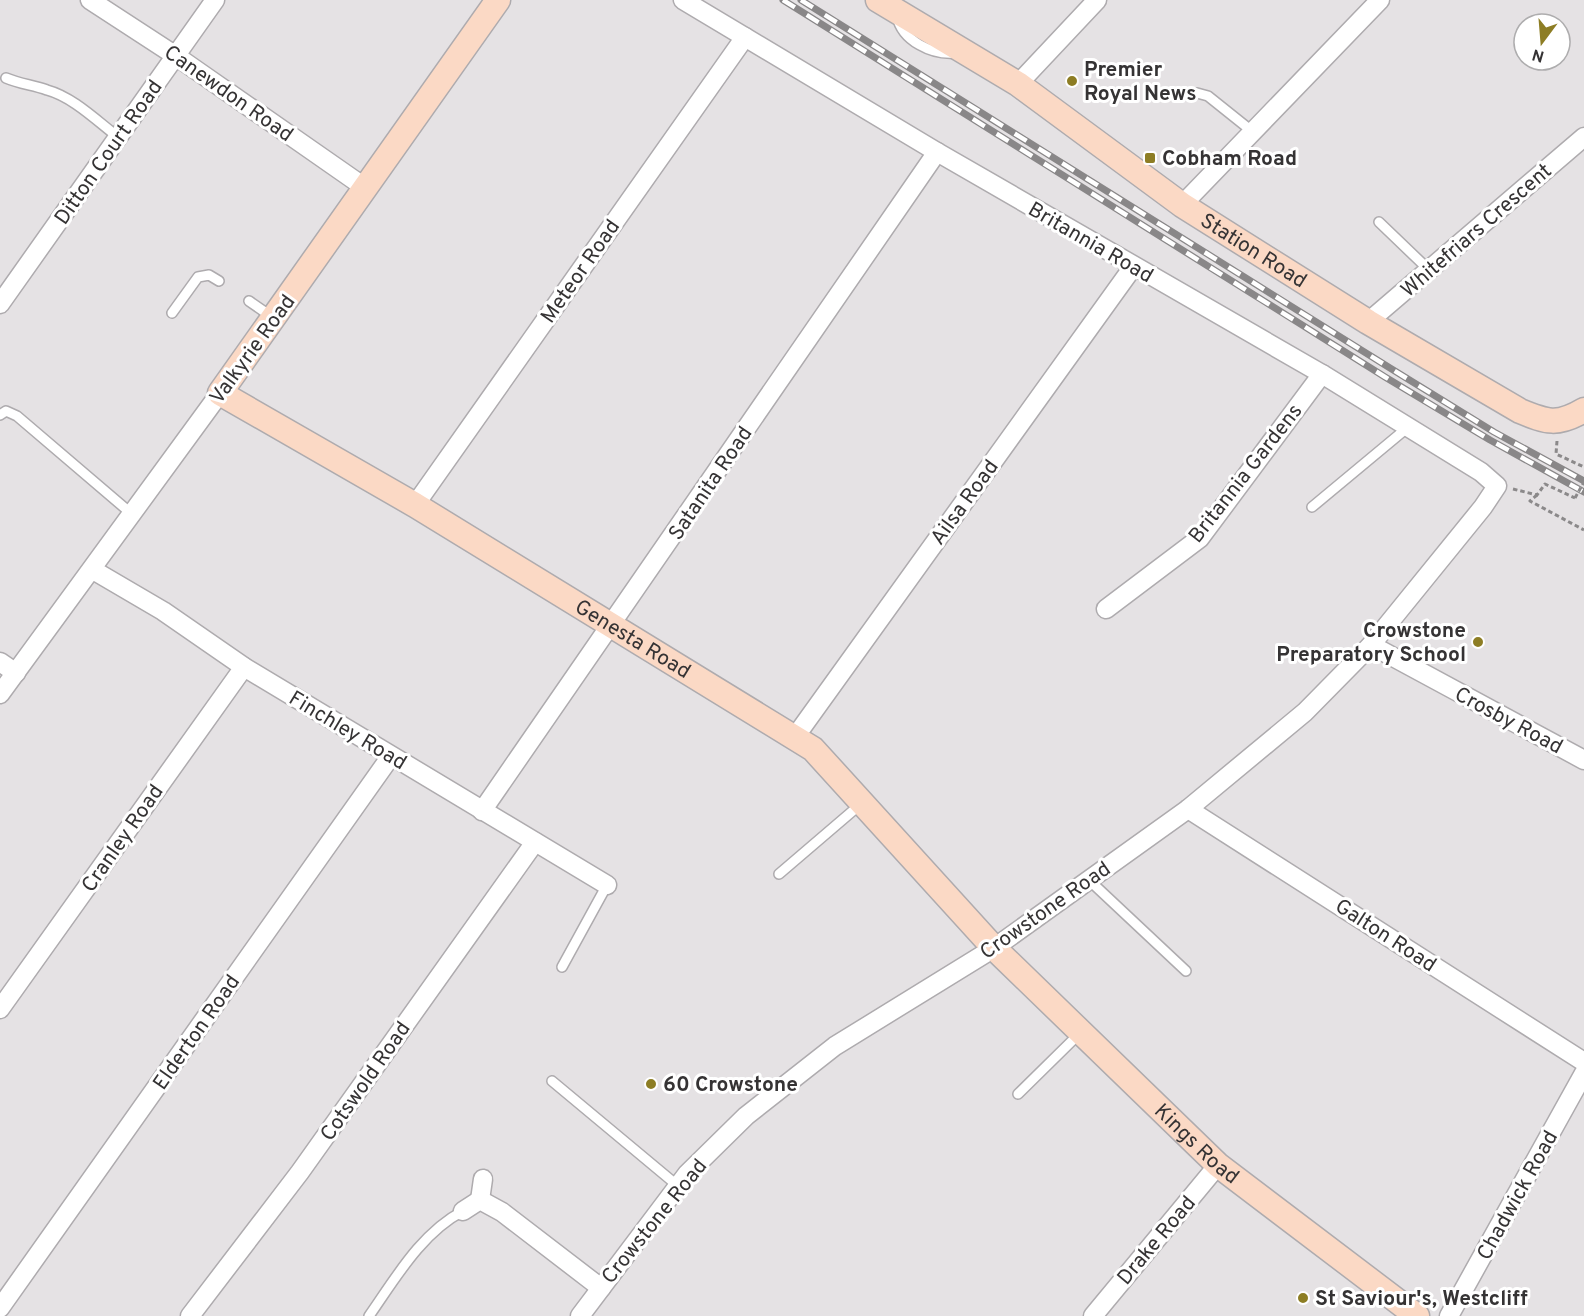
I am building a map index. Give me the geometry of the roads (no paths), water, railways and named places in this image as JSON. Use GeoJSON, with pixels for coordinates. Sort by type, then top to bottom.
{"type":"FeatureCollection","features":[{"type":"Feature","properties":{"kind":"street","name":"Canewdon Road"},"geometry":{"type":"LineString","coordinates":[[90,0],[176,56],[367,189]]}},
{"type":"Feature","properties":{"kind":"street","name":"Ditton Court Road"},"geometry":{"type":"LineString","coordinates":[[0,304],[215,0]]}},
{"type":"Feature","properties":{"kind":"street","name":"Valkyrie Road"},"geometry":{"type":"LineString","coordinates":[[0,694],[133,515],[367,189],[498,0]]}},
{"type":"Feature","properties":{"kind":"street","name":"Britannia Road"},"geometry":{"type":"LineString","coordinates":[[682,0],[1133,267],[1322,374],[1481,472],[1497,486]]}},
{"type":"Feature","properties":{"kind":"street"},"geometry":{"type":"LineString","coordinates":[[1018,84],[1097,0]]}},
{"type":"Feature","properties":{"kind":"street"},"geometry":{"type":"LineString","coordinates":[[1182,205],[1380,0]]}},
{"type":"Feature","properties":{"kind":"street","name":"Station Road"},"geometry":{"type":"LineString","coordinates":[[887,7],[1018,84],[1182,205],[1368,322],[1520,411],[1546,422],[1559,421],[1584,410]]}},
{"type":"Feature","properties":{"kind":"street","name":"Meteor Road"},"geometry":{"type":"LineString","coordinates":[[415,505],[745,37]]}},
{"type":"Feature","properties":{"kind":"street","name":"Whitefriars Crescent"},"geometry":{"type":"LineString","coordinates":[[1368,322],[1584,137]]}},
{"type":"Feature","properties":{"kind":"street","name":"Satanita Road"},"geometry":{"type":"LineString","coordinates":[[482,811],[937,152]]}},
{"type":"Feature","properties":{"kind":"street","name":"Ailsa Road"},"geometry":{"type":"LineString","coordinates":[[795,737],[1133,267]]}},
{"type":"Feature","properties":{"kind":"street","name":"Britannia Gardens"},"geometry":{"type":"LineString","coordinates":[[1106,609],[1200,538],[1322,374]]}},
{"type":"Feature","properties":{"kind":"street","name":"Genesta Road"},"geometry":{"type":"LineString","coordinates":[[220,393],[415,505],[795,737],[813,750],[994,948]]}},
{"type":"Feature","properties":{"kind":"street","name":"Crowstone Road"},"geometry":{"type":"LineString","coordinates":[[580,1316],[678,1186],[746,1116],[835,1046],[994,948],[1188,809],[1305,712],[1371,645],[1483,507],[1497,486]]}},
{"type":"Feature","properties":{"kind":"street","name":"Finchley Road"},"geometry":{"type":"LineString","coordinates":[[93,570],[163,611],[244,667],[607,885]]}},
{"type":"Feature","properties":{"kind":"street","name":"Crosby Road"},"geometry":{"type":"LineString","coordinates":[[1371,645],[1584,760]]}},
{"type":"Feature","properties":{"kind":"street"},"geometry":{"type":"LineString","coordinates":[[0,662],[16,672]]}},
{"type":"Feature","properties":{"kind":"street","name":"Cranley Road"},"geometry":{"type":"LineString","coordinates":[[0,1009],[244,667]]}},
{"type":"Feature","properties":{"kind":"street","name":"Elderton Road"},"geometry":{"type":"LineString","coordinates":[[0,1308],[392,756]]}},
{"type":"Feature","properties":{"kind":"street","name":"Galton Road"},"geometry":{"type":"LineString","coordinates":[[1188,809],[1584,1062]]}},
{"type":"Feature","properties":{"kind":"street","name":"Cotswold Road"},"geometry":{"type":"LineString","coordinates":[[190,1316],[300,1172],[535,842]]}},
{"type":"Feature","properties":{"kind":"street","name":"Kings Road"},"geometry":{"type":"LineString","coordinates":[[994,948],[1218,1165],[1417,1316]]}},
{"type":"Feature","properties":{"kind":"street","name":"Chadwick Road"},"geometry":{"type":"LineString","coordinates":[[1449,1316],[1584,1073]]}},
{"type":"Feature","properties":{"kind":"street","name":"Drake Road"},"geometry":{"type":"LineString","coordinates":[[1093,1316],[1218,1165]]}},
{"type":"Feature","properties":{"kind":"street"},"geometry":{"type":"LineString","coordinates":[[463,1211],[480,1200],[483,1179]]}},
{"type":"Feature","properties":{"kind":"street"},"geometry":{"type":"LineString","coordinates":[[480,1200],[502,1212],[600,1288]]}},
{"type":"Feature","properties":{"kind":"lane"},"geometry":{"type":"LineString","coordinates":[[6,78],[30,87],[48,90],[69,101],[118,137]]}},
{"type":"Feature","properties":{"kind":"lane"},"geometry":{"type":"LineString","coordinates":[[1197,93],[1208,96],[1253,132]]}},
{"type":"Feature","properties":{"kind":"lane"},"geometry":{"type":"LineString","coordinates":[[1379,222],[1429,270]]}},
{"type":"Feature","properties":{"kind":"lane"},"geometry":{"type":"LineString","coordinates":[[172,313],[201,275],[209,275],[219,281]]}},
{"type":"Feature","properties":{"kind":"lane"},"geometry":{"type":"LineString","coordinates":[[249,301],[274,318]]}},
{"type":"Feature","properties":{"kind":"lane"},"geometry":{"type":"LineString","coordinates":[[0,415],[6,411],[17,416],[133,515]]}},
{"type":"Feature","properties":{"kind":"lane"},"geometry":{"type":"LineString","coordinates":[[1312,507],[1407,428]]}},
{"type":"Feature","properties":{"kind":"lane"},"geometry":{"type":"LineString","coordinates":[[779,874],[862,803]]}},
{"type":"Feature","properties":{"kind":"lane"},"geometry":{"type":"LineString","coordinates":[[1089,880],[1186,971]]}},
{"type":"Feature","properties":{"kind":"lane"},"geometry":{"type":"LineString","coordinates":[[562,967],[607,885]]}},
{"type":"Feature","properties":{"kind":"lane"},"geometry":{"type":"LineString","coordinates":[[1018,1094],[1080,1033]]}},
{"type":"Feature","properties":{"kind":"lane"},"geometry":{"type":"LineString","coordinates":[[552,1081],[678,1186]]}},
{"type":"Feature","properties":{"kind":"lane"},"geometry":{"type":"LineString","coordinates":[[369,1316],[410,1259],[447,1220],[463,1211]]}},
{"type":"Feature","properties":{"kind":"railway"},"geometry":{"type":"LineString","coordinates":[[783,0],[1385,377],[1490,440],[1584,492]]}},
{"type":"Feature","properties":{"kind":"railway"},"geometry":{"type":"LineString","coordinates":[[801,0],[1494,432],[1584,481]]}},
{"type":"Feature","properties":{"kind":"place","name":"Premier Royal News"},"geometry":{"type":"Point","coordinates":[1072,81]}},
{"type":"Feature","properties":{"kind":"place","name":"Cobham Road"},"geometry":{"type":"Point","coordinates":[1150,158]}},
{"type":"Feature","properties":{"kind":"place","name":"Crowstone Preparatory School"},"geometry":{"type":"Point","coordinates":[1478,642]}},
{"type":"Feature","properties":{"kind":"place","name":"60 Crowstone"},"geometry":{"type":"Point","coordinates":[651,1084]}},
{"type":"Feature","properties":{"kind":"place","name":"St Saviour's, Westcliff"},"geometry":{"type":"Point","coordinates":[1303,1298]}}]}
